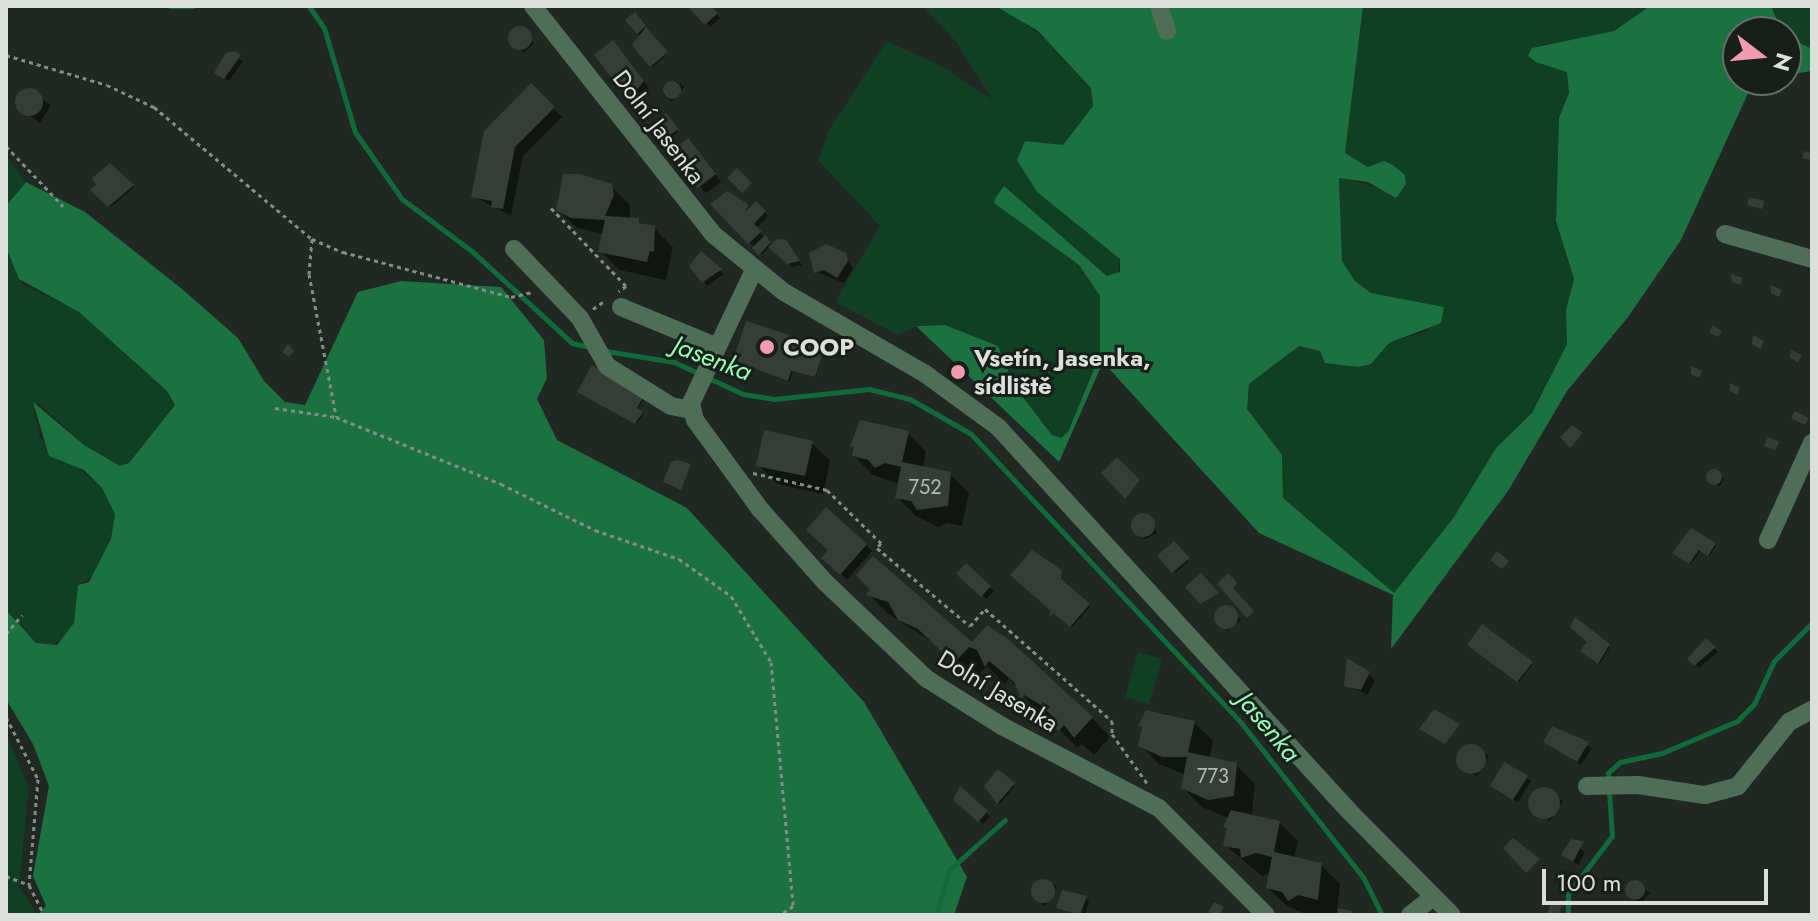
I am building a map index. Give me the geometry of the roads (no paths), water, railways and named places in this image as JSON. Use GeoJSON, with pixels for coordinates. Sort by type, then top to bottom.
{"type":"FeatureCollection","features":[{"type":"Feature","properties":{"kind":"street","name":"Dolní Jasenka"},"geometry":{"type":"LineString","coordinates":[[533,6],[697,217],[754,270],[942,385],[1014,444],[1452,915]]}},
{"type":"Feature","properties":{"kind":"street"},"geometry":{"type":"LineString","coordinates":[[1159,6],[1167,31]]}},
{"type":"Feature","properties":{"kind":"street"},"geometry":{"type":"LineString","coordinates":[[1725,234],[1812,259]]}},
{"type":"Feature","properties":{"kind":"street"},"geometry":{"type":"LineString","coordinates":[[514,249],[580,318],[601,358],[671,406],[691,410],[694,390],[754,270]]}},
{"type":"Feature","properties":{"kind":"street"},"geometry":{"type":"LineString","coordinates":[[621,307],[715,346]]}},
{"type":"Feature","properties":{"kind":"street","name":"Dolní Jasenka"},"geometry":{"type":"LineString","coordinates":[[691,410],[760,509],[825,582],[927,679],[1002,726],[1159,808],[1266,915]]}},
{"type":"Feature","properties":{"kind":"street"},"geometry":{"type":"LineString","coordinates":[[1768,540],[1812,443]]}},
{"type":"Feature","properties":{"kind":"street"},"geometry":{"type":"LineString","coordinates":[[1587,786],[1638,785],[1705,795],[1738,786],[1789,722],[1812,710]]}},
{"type":"Feature","properties":{"kind":"street"},"geometry":{"type":"LineString","coordinates":[[1410,915],[1433,897]]}},
{"type":"Feature","properties":{"kind":"waterway","name":"Jasenka"},"geometry":{"type":"LineString","coordinates":[[170,6],[193,6]]}},
{"type":"Feature","properties":{"kind":"waterway","name":"Jasenka"},"geometry":{"type":"LineString","coordinates":[[309,6],[324,28],[355,132],[402,199],[473,252],[572,343],[589,347]]}},
{"type":"Feature","properties":{"kind":"waterway","name":"Jasenka"},"geometry":{"type":"LineString","coordinates":[[606,351],[674,362],[743,394],[774,399],[869,389],[910,399],[971,434],[1242,724],[1363,877],[1382,915]]}},
{"type":"Feature","properties":{"kind":"waterway"},"geometry":{"type":"LineString","coordinates":[[1608,781],[1608,773],[1620,762],[1662,753],[1737,721],[1754,704],[1774,661],[1812,623]]}},
{"type":"Feature","properties":{"kind":"waterway"},"geometry":{"type":"LineString","coordinates":[[1568,915],[1568,894],[1612,836],[1609,791]]}},
{"type":"Feature","properties":{"kind":"waterway"},"geometry":{"type":"LineString","coordinates":[[936,915],[949,870],[1005,820]]}},
{"type":"Feature","properties":{"kind":"place","name":"COOP"},"geometry":{"type":"Point","coordinates":[767,347]}},
{"type":"Feature","properties":{"kind":"place","name":"Vsetín, Jasenka, sídliště"},"geometry":{"type":"Point","coordinates":[958,372]}}]}
